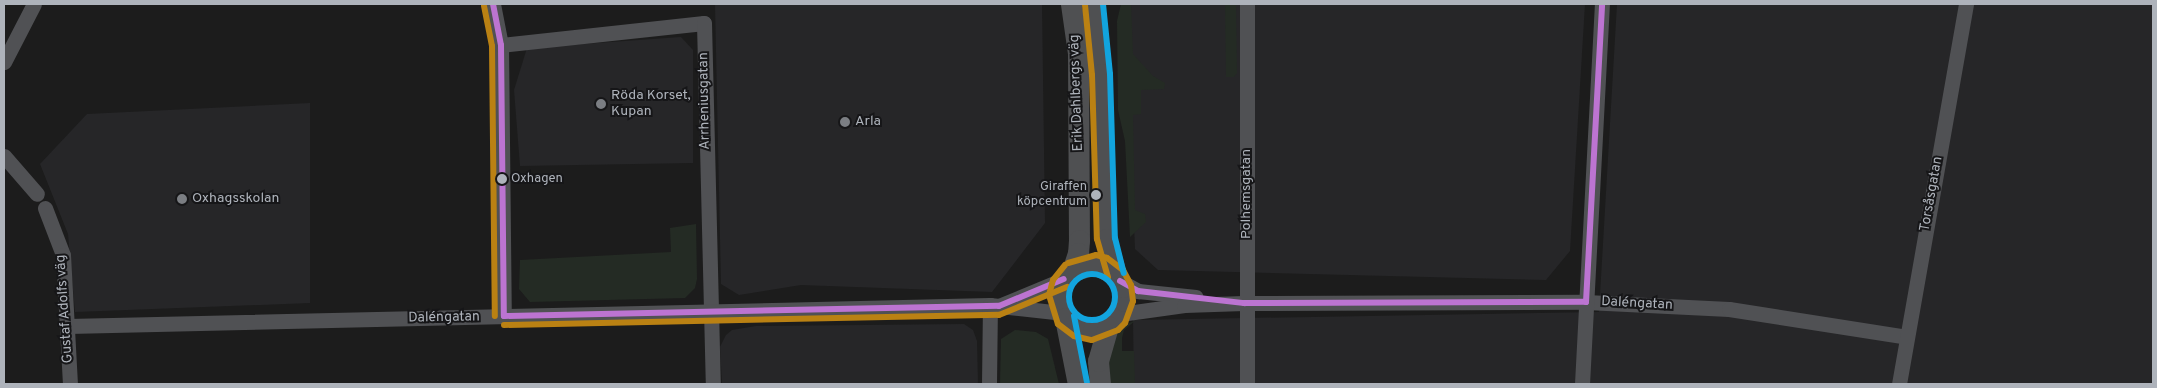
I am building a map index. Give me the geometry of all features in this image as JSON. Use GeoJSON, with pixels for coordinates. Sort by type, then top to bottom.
{"type":"FeatureCollection","features":[{"type":"Feature","properties":{"kind":"main road","name":"Erik Dahlbergs väg"},"geometry":{"type":"LineString","coordinates":[[1071,4],[1078,54],[1078,253],[1058,296],[1078,384]]}},
{"type":"Feature","properties":{"kind":"main road","name":"Erik Dahlbergs väg"},"geometry":{"type":"LineString","coordinates":[[1094,4],[1101,74],[1106,239],[1124,294],[1098,361],[1100,384]]}},
{"type":"Feature","properties":{"kind":"main road"},"geometry":{"type":"LineString","coordinates":[[1068,275],[1095,264],[1118,278]]}},
{"type":"Feature","properties":{"kind":"main road"},"geometry":{"type":"LineString","coordinates":[[1064,316],[1085,330],[1114,320]]}},
{"type":"Feature","properties":{"kind":"street"},"geometry":{"type":"LineString","coordinates":[[4,62],[34,4]]}},
{"type":"Feature","properties":{"kind":"street"},"geometry":{"type":"LineString","coordinates":[[493,4],[500,45],[504,316]]}},
{"type":"Feature","properties":{"kind":"street","name":"Polhemsgatan"},"geometry":{"type":"LineString","coordinates":[[1247,4],[1244,302],[1247,384]]}},
{"type":"Feature","properties":{"kind":"street"},"geometry":{"type":"LineString","coordinates":[[1582,384],[1602,4]]}},
{"type":"Feature","properties":{"kind":"street","name":"Torsåsgatan"},"geometry":{"type":"LineString","coordinates":[[1899,384],[1966,4]]}},
{"type":"Feature","properties":{"kind":"street","name":"Arrheniusgatan"},"geometry":{"type":"LineString","coordinates":[[500,45],[704,23],[713,384]]}},
{"type":"Feature","properties":{"kind":"street"},"geometry":{"type":"LineString","coordinates":[[4,156],[37,194]]}},
{"type":"Feature","properties":{"kind":"street","name":"Gustaf Adolfs väg"},"geometry":{"type":"LineString","coordinates":[[45,208],[63,255],[70,384]]}},
{"type":"Feature","properties":{"kind":"street","name":"Daléngatan"},"geometry":{"type":"LineString","coordinates":[[995,305],[1068,275]]}},
{"type":"Feature","properties":{"kind":"street","name":"Daléngatan"},"geometry":{"type":"LineString","coordinates":[[1118,278],[1138,291],[1244,302]]}},
{"type":"Feature","properties":{"kind":"street","name":"Daléngatan"},"geometry":{"type":"LineString","coordinates":[[1114,320],[1184,305],[1244,302],[1586,302],[1729,309],[1907,337]]}},
{"type":"Feature","properties":{"kind":"street"},"geometry":{"type":"LineString","coordinates":[[989,384],[995,305]]}},
{"type":"Feature","properties":{"kind":"street","name":"Daléngatan"},"geometry":{"type":"LineString","coordinates":[[68,326],[995,305],[1064,316]]}},
{"type":"Feature","properties":{"kind":"shaded area"},"geometry":{"type":"Polygon","coordinates":[[[715,4],[1042,4],[1045,223],[992,292],[801,285],[739,295],[721,284],[715,4]]]}},
{"type":"Feature","properties":{"kind":"shaded area"},"geometry":{"type":"Polygon","coordinates":[[[1121,4],[1131,4],[1133,54],[1153,76],[1165,83],[1164,89],[1141,90],[1141,114],[1133,115],[1135,210],[1145,214],[1146,222],[1130,237],[1125,141],[1118,110],[1117,21],[1121,4]]]}},
{"type":"Feature","properties":{"kind":"shaded area"},"geometry":{"type":"Polygon","coordinates":[[[1125,4],[1585,4],[1570,251],[1546,280],[1158,270],[1135,249],[1125,4]]]}},
{"type":"Feature","properties":{"kind":"shaded area"},"geometry":{"type":"Polygon","coordinates":[[[1225,4],[1236,5],[1237,73],[1234,77],[1226,77],[1225,4]]]}},
{"type":"Feature","properties":{"kind":"shaded area"},"geometry":{"type":"Polygon","coordinates":[[[1617,4],[2153,4],[2153,384],[1134,384],[1133,320],[1599,312],[1617,4]]]}},
{"type":"Feature","properties":{"kind":"shaded area"},"geometry":{"type":"Polygon","coordinates":[[[681,37],[693,50],[693,163],[520,166],[514,90],[527,48],[681,37]]]}},
{"type":"Feature","properties":{"kind":"shaded area","name":"Oxhagsskolan"},"geometry":{"type":"Polygon","coordinates":[[[310,103],[310,303],[75,312],[68,234],[40,164],[87,114],[310,103]]]}},
{"type":"Feature","properties":{"kind":"shaded area"},"geometry":{"type":"Polygon","coordinates":[[[696,224],[697,279],[695,288],[685,298],[530,302],[519,289],[520,260],[671,252],[670,228],[696,224]]]}},
{"type":"Feature","properties":{"kind":"shaded area"},"geometry":{"type":"Polygon","coordinates":[[[1136,320],[1124,330],[1122,338],[1122,351],[1134,351],[1135,384],[1108,384],[1106,367],[1115,336],[1125,325],[1136,320]]]}},
{"type":"Feature","properties":{"kind":"shaded area"},"geometry":{"type":"Polygon","coordinates":[[[964,324],[973,330],[977,341],[978,384],[722,384],[720,347],[726,335],[732,330],[756,326],[964,324]]]}},
{"type":"Feature","properties":{"kind":"shaded area"},"geometry":{"type":"Polygon","coordinates":[[[1015,330],[1036,332],[1048,339],[1059,384],[1000,384],[1001,339],[1015,330]]]}},
{"type":"Feature","properties":{"kind":"transit line"},"geometry":{"type":"LineString","coordinates":[[493,4],[501,45],[504,316]]}},
{"type":"Feature","properties":{"kind":"transit line"},"geometry":{"type":"LineString","coordinates":[[1103,4],[1110,74],[1115,238],[1124,273]]}},
{"type":"Feature","properties":{"kind":"transit line"},"geometry":{"type":"LineString","coordinates":[[1586,302],[1602,4]]}},
{"type":"Feature","properties":{"kind":"transit line"},"geometry":{"type":"LineString","coordinates":[[1085,5],[1092,75],[1097,239],[1108,277]]}},
{"type":"Feature","properties":{"kind":"transit line"},"geometry":{"type":"LineString","coordinates":[[484,6],[492,46],[495,316]]}},
{"type":"Feature","properties":{"kind":"transit line"},"geometry":{"type":"LineString","coordinates":[[1065,265],[1053,280],[1049,295],[1058,324],[1074,336],[1092,340],[1118,330],[1125,323],[1133,301],[1131,285],[1123,270],[1107,258],[1096,255],[1068,263]]}},
{"type":"Feature","properties":{"kind":"transit line"},"geometry":{"type":"LineString","coordinates":[[1097,274],[1101,275],[1111,284],[1114,288],[1115,297],[1114,306],[1105,316],[1097,320],[1087,320],[1079,316],[1070,306],[1069,292],[1073,284],[1083,275],[1097,274]]}},
{"type":"Feature","properties":{"kind":"transit line"},"geometry":{"type":"LineString","coordinates":[[504,316],[999,306],[1064,279]]}},
{"type":"Feature","properties":{"kind":"transit line"},"geometry":{"type":"LineString","coordinates":[[1120,281],[1138,291],[1244,303],[1586,302]]}},
{"type":"Feature","properties":{"kind":"transit line"},"geometry":{"type":"LineString","coordinates":[[504,325],[999,315],[1067,287]]}},
{"type":"Feature","properties":{"kind":"transit line"},"geometry":{"type":"LineString","coordinates":[[1074,316],[1087,382]]}},
{"type":"Feature","properties":{"kind":"place","name":"Röda Korset, Kupan"},"geometry":{"type":"Point","coordinates":[601,104]}},
{"type":"Feature","properties":{"kind":"place","name":"Arla"},"geometry":{"type":"Point","coordinates":[845,122]}},
{"type":"Feature","properties":{"kind":"place","name":"Oxhagen"},"geometry":{"type":"Point","coordinates":[502,179]}},
{"type":"Feature","properties":{"kind":"place","name":"Giraffen köpcentrum"},"geometry":{"type":"Point","coordinates":[1096,195]}},
{"type":"Feature","properties":{"kind":"place","name":"Oxhagsskolan"},"geometry":{"type":"Point","coordinates":[182,199]}}]}
